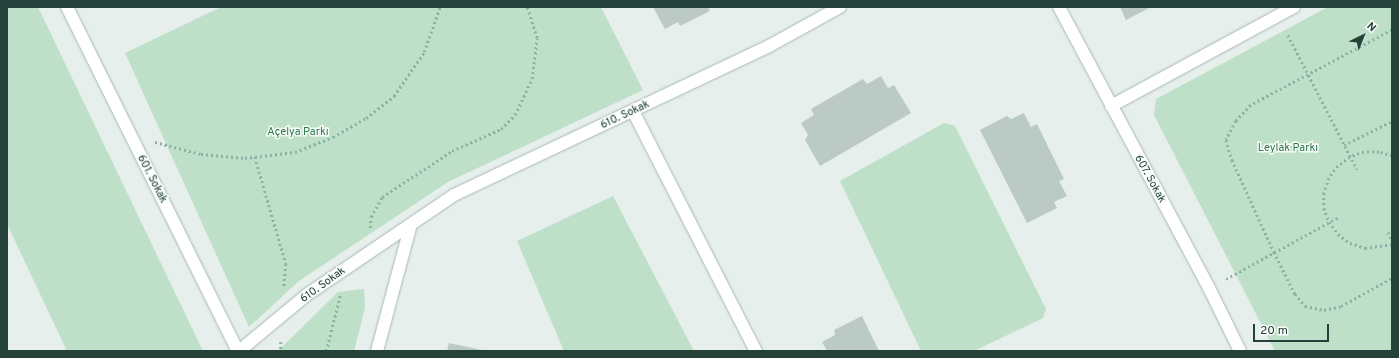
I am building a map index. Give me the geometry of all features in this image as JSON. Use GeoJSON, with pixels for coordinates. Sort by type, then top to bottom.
{"type":"FeatureCollection","features":[{"type":"Feature","properties":{"kind":"street","name":"601. Sokak"},"geometry":{"type":"LineString","coordinates":[[67,7],[239,351]]}},
{"type":"Feature","properties":{"kind":"street","name":"610. Sokak"},"geometry":{"type":"LineString","coordinates":[[239,351],[281,318],[308,294],[454,195],[769,46],[840,7]]}},
{"type":"Feature","properties":{"kind":"street","name":"607. Sokak"},"geometry":{"type":"LineString","coordinates":[[1059,7],[1110,106],[1209,288],[1240,351]]}},
{"type":"Feature","properties":{"kind":"street"},"geometry":{"type":"LineString","coordinates":[[1110,106],[1294,7]]}},
{"type":"Feature","properties":{"kind":"street"},"geometry":{"type":"LineString","coordinates":[[633,111],[756,351]]}},
{"type":"Feature","properties":{"kind":"street"},"geometry":{"type":"LineString","coordinates":[[377,351],[411,224]]}},
{"type":"Feature","properties":{"kind":"path"},"geometry":{"type":"LineString","coordinates":[[130,134],[200,154],[255,157],[294,152],[333,137],[366,118],[388,100],[424,52],[440,7]]}},
{"type":"Feature","properties":{"kind":"path"},"geometry":{"type":"LineString","coordinates":[[369,252],[371,216],[382,197],[452,151],[500,129],[515,115],[532,79],[534,65],[537,38],[527,7]]}},
{"type":"Feature","properties":{"kind":"path"},"geometry":{"type":"LineString","coordinates":[[1392,30],[1251,105],[1236,121],[1226,140],[1232,160],[1274,252],[1295,294],[1305,306],[1324,310],[1341,306],[1392,278]]}},
{"type":"Feature","properties":{"kind":"path"},"geometry":{"type":"LineString","coordinates":[[1288,35],[1356,169]]}},
{"type":"Feature","properties":{"kind":"path"},"geometry":{"type":"LineString","coordinates":[[1344,145],[1392,121]]}},
{"type":"Feature","properties":{"kind":"path"},"geometry":{"type":"LineString","coordinates":[[1392,156],[1372,152],[1350,157],[1338,166],[1329,178],[1324,193],[1324,208],[1329,222],[1338,234],[1350,243],[1365,248],[1392,244]]}},
{"type":"Feature","properties":{"kind":"path"},"geometry":{"type":"LineString","coordinates":[[255,157],[286,264],[281,318],[282,351]]}},
{"type":"Feature","properties":{"kind":"path"},"geometry":{"type":"LineString","coordinates":[[1209,288],[1337,218]]}},
{"type":"Feature","properties":{"kind":"path"},"geometry":{"type":"LineString","coordinates":[[1388,232],[1392,240]]}},
{"type":"Feature","properties":{"kind":"path"},"geometry":{"type":"LineString","coordinates":[[326,351],[348,266]]}},
{"type":"Feature","properties":{"kind":"green space"},"geometry":{"type":"Polygon","coordinates":[[[7,7],[38,7],[203,351],[67,351],[7,224],[7,7]]]}},
{"type":"Feature","properties":{"kind":"green space","name":"Açelya Parkı"},"geometry":{"type":"Polygon","coordinates":[[[221,7],[601,7],[643,90],[448,182],[299,281],[249,327],[125,53],[221,7]]]}},
{"type":"Feature","properties":{"kind":"green space","name":"Leylak Parkı"},"geometry":{"type":"Polygon","coordinates":[[[1328,7],[1392,7],[1392,351],[1275,351],[1154,115],[1156,99],[1328,7]]]}},
{"type":"Feature","properties":{"kind":"green space"},"geometry":{"type":"Polygon","coordinates":[[[944,123],[955,126],[1046,309],[1043,318],[974,351],[921,351],[840,181],[944,123]]]}},
{"type":"Feature","properties":{"kind":"green space"},"geometry":{"type":"Polygon","coordinates":[[[613,196],[694,351],[564,351],[517,241],[613,196]]]}},
{"type":"Feature","properties":{"kind":"green space"},"geometry":{"type":"Polygon","coordinates":[[[364,289],[365,308],[354,351],[278,351],[338,292],[364,289]]]}},
{"type":"Feature","properties":{"kind":"building"},"geometry":{"type":"Polygon","coordinates":[[[653,7],[708,7],[710,11],[680,26],[678,22],[665,29],[653,7]]]}},
{"type":"Feature","properties":{"kind":"building"},"geometry":{"type":"Polygon","coordinates":[[[1120,7],[1151,7],[1126,20],[1120,7]]]}},
{"type":"Feature","properties":{"kind":"building"},"geometry":{"type":"Polygon","coordinates":[[[881,76],[888,88],[894,85],[911,113],[820,166],[805,140],[808,135],[801,123],[814,115],[811,109],[863,79],[867,84],[881,76]]]}},
{"type":"Feature","properties":{"kind":"building"},"geometry":{"type":"Polygon","coordinates":[[[1024,113],[1031,127],[1037,124],[1064,179],[1059,181],[1067,196],[1054,202],[1057,208],[1027,223],[980,130],[1007,116],[1011,119],[1024,113]]]}},
{"type":"Feature","properties":{"kind":"building"},"geometry":{"type":"Polygon","coordinates":[[[862,316],[879,351],[827,351],[822,342],[835,335],[834,330],[862,316]]]}},
{"type":"Feature","properties":{"kind":"building"},"geometry":{"type":"Polygon","coordinates":[[[449,343],[482,350],[447,351],[449,343]]]}}]}
